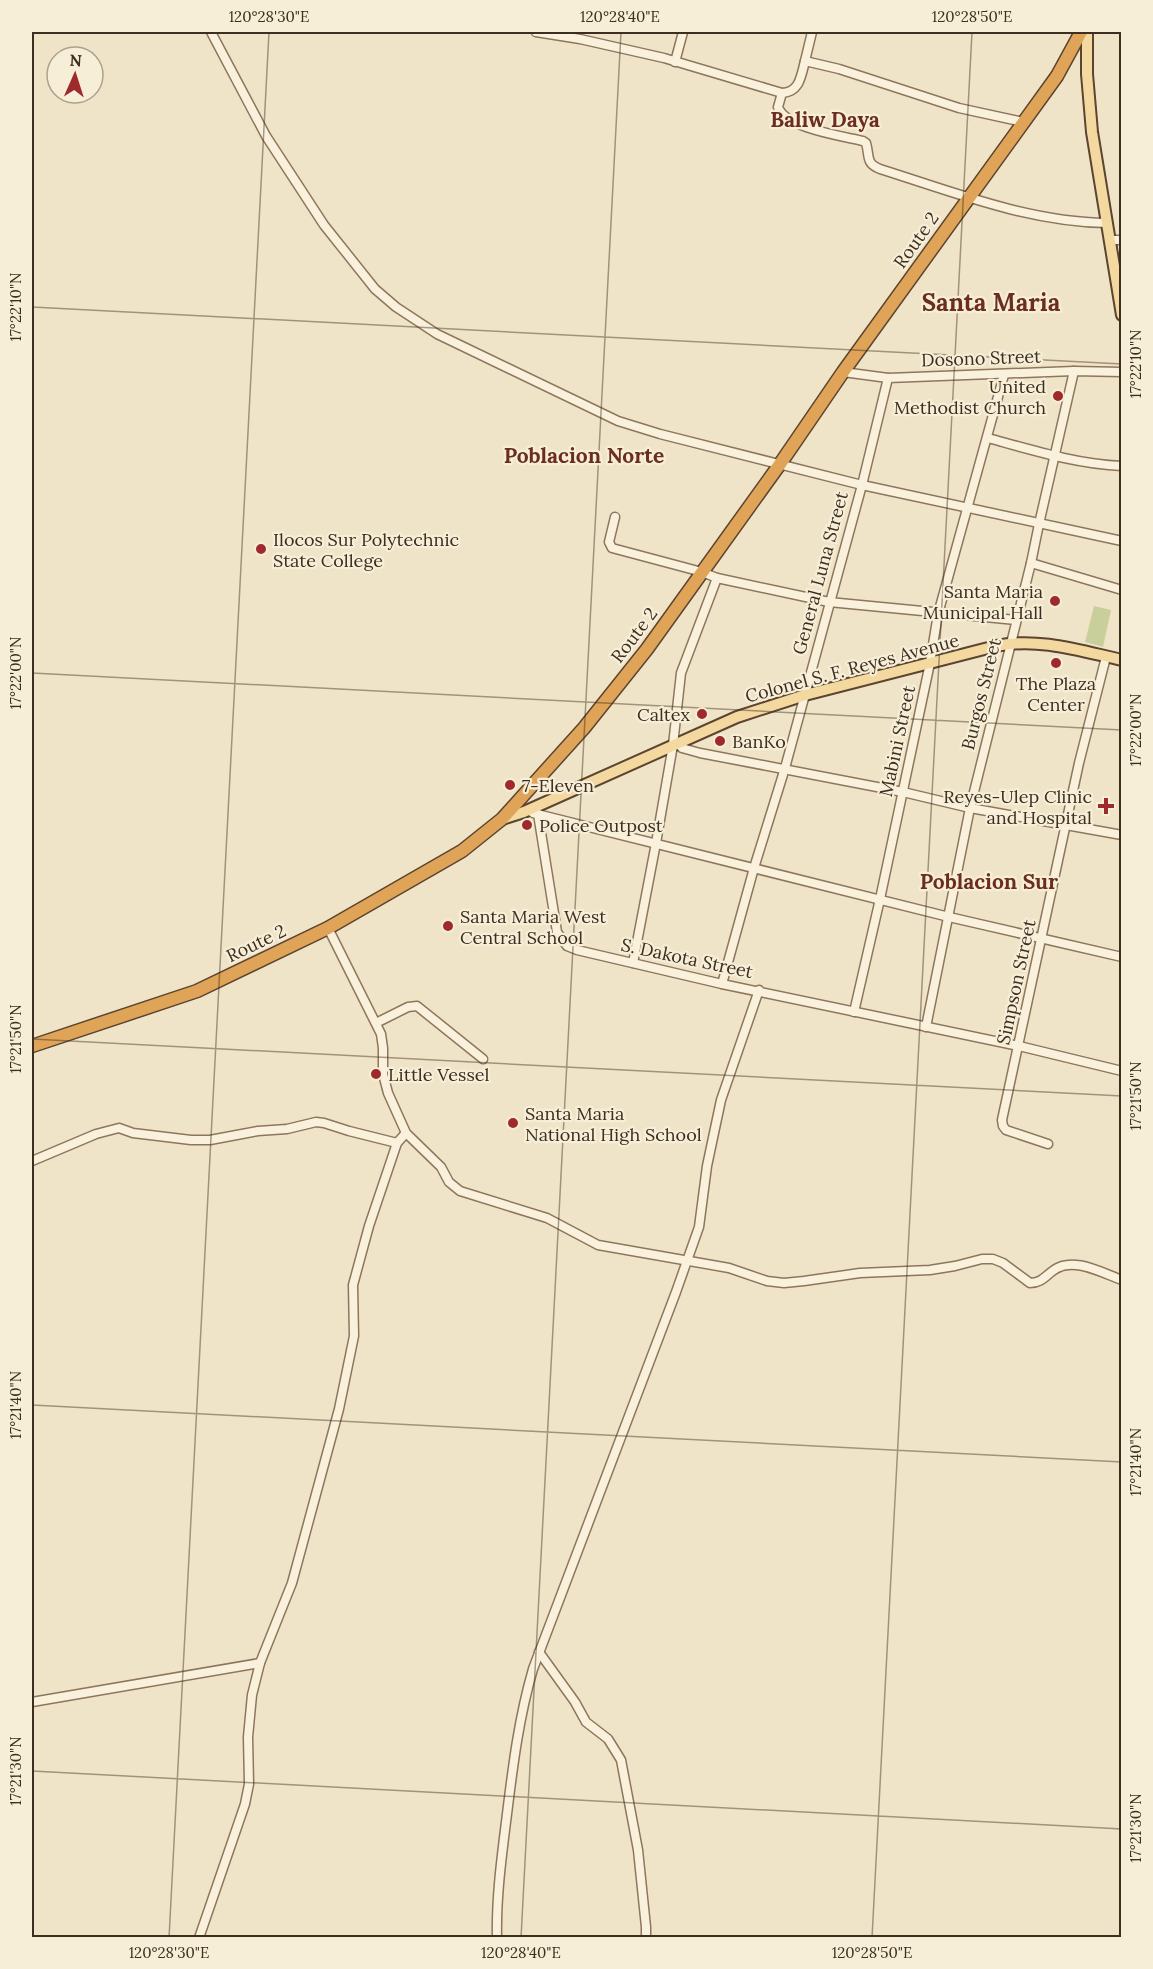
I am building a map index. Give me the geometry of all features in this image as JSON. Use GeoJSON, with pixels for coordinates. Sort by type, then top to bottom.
{"type":"FeatureCollection","features":[{"type":"Feature","properties":{"kind":"highway","name":"Route 2"},"geometry":{"type":"LineString","coordinates":[[32,1046],[197,991],[328,928],[462,851],[502,819],[598,710],[647,649],[1057,76],[1081,32]]}},
{"type":"Feature","properties":{"kind":"main road"},"geometry":{"type":"LineString","coordinates":[[1087,32],[1087,74],[1092,132],[1122,315]]}},
{"type":"Feature","properties":{"kind":"main road","name":"Colonel S. F. Reyes Avenue"},"geometry":{"type":"LineString","coordinates":[[502,819],[524,812],[737,717],[805,695],[1011,642],[1061,646],[1122,660]]}},
{"type":"Feature","properties":{"kind":"street"},"geometry":{"type":"LineString","coordinates":[[211,32],[266,136],[324,225],[375,289],[396,307],[437,334],[618,421],[660,434],[862,484],[1122,541]]}},
{"type":"Feature","properties":{"kind":"street"},"geometry":{"type":"LineString","coordinates":[[536,32],[580,39],[675,62],[782,93],[790,92],[799,83],[812,32]]}},
{"type":"Feature","properties":{"kind":"street"},"geometry":{"type":"LineString","coordinates":[[675,62],[683,32]]}},
{"type":"Feature","properties":{"kind":"street"},"geometry":{"type":"LineString","coordinates":[[805,62],[839,69],[958,108],[1023,122]]}},
{"type":"Feature","properties":{"kind":"street"},"geometry":{"type":"LineString","coordinates":[[782,93],[779,111],[792,122],[866,143],[868,160],[873,167],[1025,212],[1058,219],[1107,224]]}},
{"type":"Feature","properties":{"kind":"street"},"geometry":{"type":"LineString","coordinates":[[1110,240],[1122,240]]}},
{"type":"Feature","properties":{"kind":"street","name":"Dosono Street"},"geometry":{"type":"LineString","coordinates":[[843,372],[888,378],[1074,371],[1122,372]]}},
{"type":"Feature","properties":{"kind":"street","name":"Burgos Street"},"geometry":{"type":"LineString","coordinates":[[926,1026],[970,808],[1031,563],[1074,371]]}},
{"type":"Feature","properties":{"kind":"street","name":"Mabini Street"},"geometry":{"type":"LineString","coordinates":[[854,1011],[903,792],[938,614],[1004,375]]}},
{"type":"Feature","properties":{"kind":"street","name":"General Luna Street"},"geometry":{"type":"LineString","coordinates":[[722,984],[805,695],[888,378]]}},
{"type":"Feature","properties":{"kind":"street"},"geometry":{"type":"LineString","coordinates":[[988,438],[1054,456],[1122,466]]}},
{"type":"Feature","properties":{"kind":"street"},"geometry":{"type":"LineString","coordinates":[[615,517],[609,542],[612,548],[717,578],[829,602],[1016,620]]}},
{"type":"Feature","properties":{"kind":"street"},"geometry":{"type":"LineString","coordinates":[[1031,563],[1122,590]]}},
{"type":"Feature","properties":{"kind":"street"},"geometry":{"type":"LineString","coordinates":[[633,963],[675,744],[681,673],[717,578]]}},
{"type":"Feature","properties":{"kind":"street","name":"Simpson Street"},"geometry":{"type":"LineString","coordinates":[[1048,1144],[1006,1130],[1002,1120],[1079,764],[1106,657]]}},
{"type":"Feature","properties":{"kind":"street"},"geometry":{"type":"LineString","coordinates":[[675,744],[700,753],[903,792],[970,808],[1122,835]]}},
{"type":"Feature","properties":{"kind":"street"},"geometry":{"type":"LineString","coordinates":[[524,812],[949,917],[1122,957]]}},
{"type":"Feature","properties":{"kind":"street","name":"S. Dakota Street"},"geometry":{"type":"LineString","coordinates":[[538,814],[557,932],[561,941],[567,946],[722,984],[1019,1046],[1122,1071]]}},
{"type":"Feature","properties":{"kind":"street"},"geometry":{"type":"LineString","coordinates":[[328,928],[381,1034],[383,1074],[388,1093],[406,1133],[441,1167],[449,1182],[460,1191],[547,1218],[598,1245],[686,1263],[729,1268],[767,1281],[784,1283],[860,1273],[930,1270],[982,1259],[1003,1263],[1030,1283],[1041,1281],[1054,1270],[1067,1265],[1097,1270],[1122,1280]]}},
{"type":"Feature","properties":{"kind":"street"},"geometry":{"type":"LineString","coordinates":[[497,1938],[504,1834],[522,1704],[539,1652],[699,1227],[707,1166],[721,1100],[759,990]]}},
{"type":"Feature","properties":{"kind":"street"},"geometry":{"type":"LineString","coordinates":[[376,1023],[408,1007],[417,1006],[483,1059]]}},
{"type":"Feature","properties":{"kind":"street"},"geometry":{"type":"LineString","coordinates":[[32,1161],[96,1134],[119,1128],[133,1133],[210,1140],[258,1131],[287,1129],[316,1122],[397,1143]]}},
{"type":"Feature","properties":{"kind":"street"},"geometry":{"type":"LineString","coordinates":[[199,1938],[245,1804],[249,1784],[249,1718],[260,1664],[292,1583],[352,1355],[353,1285],[380,1191],[397,1143],[406,1133]]}},
{"type":"Feature","properties":{"kind":"street"},"geometry":{"type":"LineString","coordinates":[[539,1652],[575,1702],[586,1722],[608,1739],[621,1760],[638,1850],[646,1938]]}},
{"type":"Feature","properties":{"kind":"street"},"geometry":{"type":"LineString","coordinates":[[32,1702],[260,1664]]}},
{"type":"Feature","properties":{"kind":"green space"},"geometry":{"type":"Polygon","coordinates":[[[1094,606],[1111,610],[1103,647],[1085,642],[1094,606]]]}},
{"type":"Feature","properties":{"kind":"place","name":"United Methodist Church"},"geometry":{"type":"Point","coordinates":[1058,396]}},
{"type":"Feature","properties":{"kind":"place","name":"Ilocos Sur Polytechnic State College"},"geometry":{"type":"Point","coordinates":[261,549]}},
{"type":"Feature","properties":{"kind":"place","name":"Santa Maria Municipal Hall"},"geometry":{"type":"Point","coordinates":[1055,601]}},
{"type":"Feature","properties":{"kind":"place","name":"The Plaza Center"},"geometry":{"type":"Point","coordinates":[1056,663]}},
{"type":"Feature","properties":{"kind":"place","name":"Caltex"},"geometry":{"type":"Point","coordinates":[702,714]}},
{"type":"Feature","properties":{"kind":"place","name":"BanKo"},"geometry":{"type":"Point","coordinates":[720,741]}},
{"type":"Feature","properties":{"kind":"place","name":"7-Eleven"},"geometry":{"type":"Point","coordinates":[510,785]}},
{"type":"Feature","properties":{"kind":"place","name":"Reyes-Ulep Clinic and Hospital"},"geometry":{"type":"Point","coordinates":[1106,806]}},
{"type":"Feature","properties":{"kind":"place","name":"Police Outpost"},"geometry":{"type":"Point","coordinates":[527,825]}},
{"type":"Feature","properties":{"kind":"place","name":"Santa Maria West Central School"},"geometry":{"type":"Point","coordinates":[448,926]}},
{"type":"Feature","properties":{"kind":"place","name":"Little Vessel"},"geometry":{"type":"Point","coordinates":[376,1074]}},
{"type":"Feature","properties":{"kind":"place","name":"Santa Maria National High School"},"geometry":{"type":"Point","coordinates":[513,1123]}},
{"type":"Feature","properties":{"kind":"district","name":"Baliw Daya"},"geometry":{"type":"Point","coordinates":[825,119]}},
{"type":"Feature","properties":{"kind":"district","name":"Santa Maria"},"geometry":{"type":"Point","coordinates":[991,302]}},
{"type":"Feature","properties":{"kind":"district","name":"Poblacion Norte"},"geometry":{"type":"Point","coordinates":[584,455]}},
{"type":"Feature","properties":{"kind":"district","name":"Poblacion Sur"},"geometry":{"type":"Point","coordinates":[989,881]}}]}
